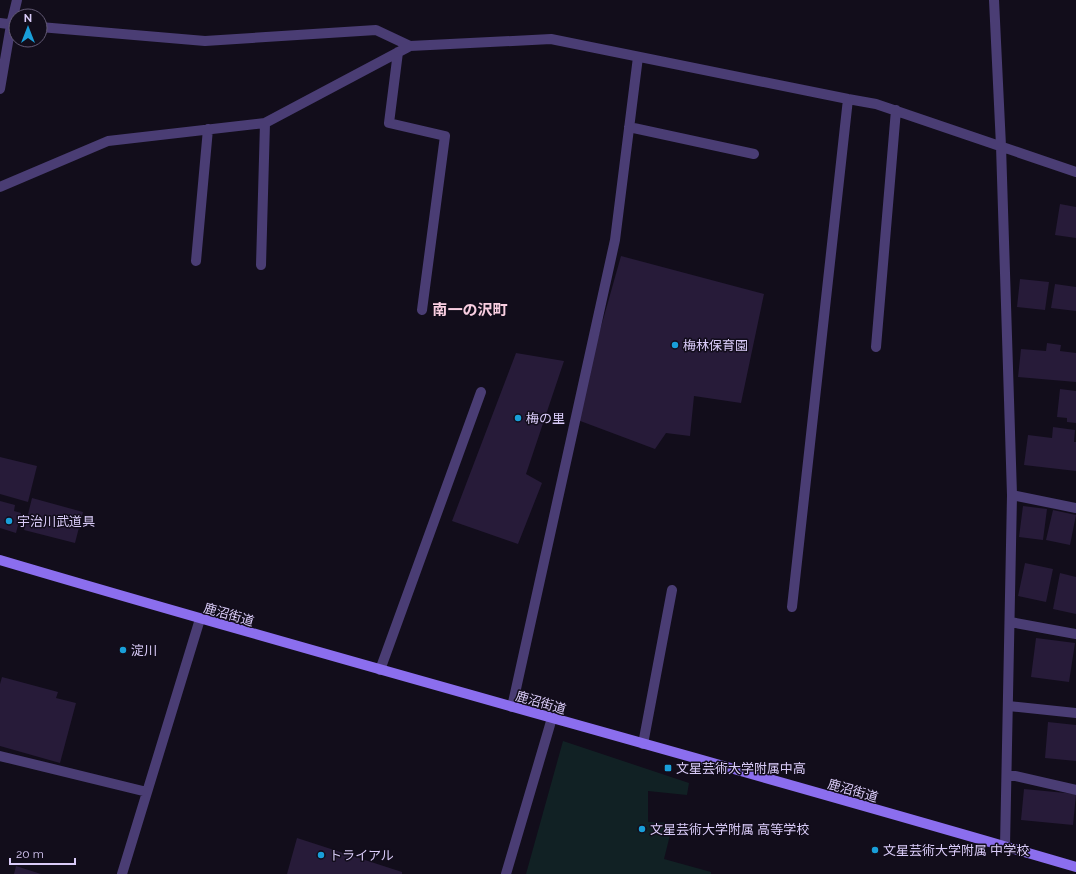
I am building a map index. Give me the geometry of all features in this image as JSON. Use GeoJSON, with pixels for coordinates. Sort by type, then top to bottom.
{"type":"FeatureCollection","features":[{"type":"Feature","properties":{"kind":"street"},"geometry":{"type":"LineString","coordinates":[[994,0],[1001,146],[1012,495],[1005,846]]}},
{"type":"Feature","properties":{"kind":"street"},"geometry":{"type":"LineString","coordinates":[[48,28],[205,41],[376,30],[410,46]]}},
{"type":"Feature","properties":{"kind":"street"},"geometry":{"type":"LineString","coordinates":[[0,187],[108,141],[265,123],[410,46],[551,38],[638,57],[876,104],[1076,172]]}},
{"type":"Feature","properties":{"kind":"street"},"geometry":{"type":"LineString","coordinates":[[0,89],[8,48]]}},
{"type":"Feature","properties":{"kind":"street"},"geometry":{"type":"LineString","coordinates":[[398,52],[389,123],[445,136],[422,310]]}},
{"type":"Feature","properties":{"kind":"street"},"geometry":{"type":"LineString","coordinates":[[512,707],[615,240],[638,57]]}},
{"type":"Feature","properties":{"kind":"street"},"geometry":{"type":"LineString","coordinates":[[792,607],[848,99]]}},
{"type":"Feature","properties":{"kind":"street"},"geometry":{"type":"LineString","coordinates":[[876,347],[896,110]]}},
{"type":"Feature","properties":{"kind":"street"},"geometry":{"type":"LineString","coordinates":[[261,265],[265,123]]}},
{"type":"Feature","properties":{"kind":"street"},"geometry":{"type":"LineString","coordinates":[[629,127],[754,154]]}},
{"type":"Feature","properties":{"kind":"street"},"geometry":{"type":"LineString","coordinates":[[196,261],[208,130]]}},
{"type":"Feature","properties":{"kind":"street"},"geometry":{"type":"LineString","coordinates":[[380,670],[481,392]]}},
{"type":"Feature","properties":{"kind":"street"},"geometry":{"type":"LineString","coordinates":[[1012,495],[1076,508]]}},
{"type":"Feature","properties":{"kind":"street","name":"鹿沼街道"},"geometry":{"type":"LineString","coordinates":[[0,560],[200,619],[1076,867]]}},
{"type":"Feature","properties":{"kind":"street"},"geometry":{"type":"LineString","coordinates":[[643,744],[672,590]]}},
{"type":"Feature","properties":{"kind":"street"},"geometry":{"type":"LineString","coordinates":[[122,874],[200,619]]}},
{"type":"Feature","properties":{"kind":"street"},"geometry":{"type":"LineString","coordinates":[[1010,622],[1076,634]]}},
{"type":"Feature","properties":{"kind":"street"},"geometry":{"type":"LineString","coordinates":[[1008,706],[1076,714]]}},
{"type":"Feature","properties":{"kind":"street"},"geometry":{"type":"LineString","coordinates":[[506,874],[552,718]]}},
{"type":"Feature","properties":{"kind":"street"},"geometry":{"type":"LineString","coordinates":[[0,756],[147,792]]}},
{"type":"Feature","properties":{"kind":"street"},"geometry":{"type":"LineString","coordinates":[[1007,774],[1076,790]]}},
{"type":"Feature","properties":{"kind":"shaded area","name":"文星芸術大学附属 高等学校"},"geometry":{"type":"Polygon","coordinates":[[[563,741],[689,783],[687,795],[648,791],[648,822],[673,823],[664,859],[711,872],[711,874],[526,874],[563,741]]]}},
{"type":"Feature","properties":{"kind":"building"},"geometry":{"type":"Polygon","coordinates":[[[1060,204],[1076,207],[1076,238],[1055,235],[1060,204]]]}},
{"type":"Feature","properties":{"kind":"building","name":"梅林保育園"},"geometry":{"type":"Polygon","coordinates":[[[621,256],[764,294],[741,403],[694,396],[690,436],[666,433],[655,449],[575,419],[621,256]]]}},
{"type":"Feature","properties":{"kind":"building"},"geometry":{"type":"Polygon","coordinates":[[[1020,279],[1049,282],[1045,310],[1017,307],[1020,279]]]}},
{"type":"Feature","properties":{"kind":"building"},"geometry":{"type":"Polygon","coordinates":[[[1055,284],[1076,287],[1076,311],[1051,308],[1055,284]]]}},
{"type":"Feature","properties":{"kind":"building"},"geometry":{"type":"Polygon","coordinates":[[[1047,343],[1061,345],[1060,351],[1076,353],[1076,382],[1018,377],[1021,349],[1046,351],[1047,343]]]}},
{"type":"Feature","properties":{"kind":"building","name":"梅の里"},"geometry":{"type":"Polygon","coordinates":[[[516,353],[564,361],[526,474],[542,483],[518,544],[452,521],[516,353]]]}},
{"type":"Feature","properties":{"kind":"building"},"geometry":{"type":"Polygon","coordinates":[[[1060,389],[1076,391],[1076,423],[1067,422],[1067,418],[1057,417],[1060,389]]]}},
{"type":"Feature","properties":{"kind":"building"},"geometry":{"type":"Polygon","coordinates":[[[1053,427],[1075,430],[1074,442],[1076,442],[1076,471],[1024,465],[1028,435],[1052,438],[1053,427]]]}},
{"type":"Feature","properties":{"kind":"building"},"geometry":{"type":"Polygon","coordinates":[[[0,457],[37,466],[28,502],[0,494],[0,457]]]}},
{"type":"Feature","properties":{"kind":"building"},"geometry":{"type":"Polygon","coordinates":[[[32,498],[83,512],[75,543],[24,530],[32,498]]]}},
{"type":"Feature","properties":{"kind":"building","name":"宇治川武道具"},"geometry":{"type":"Polygon","coordinates":[[[0,501],[15,505],[14,511],[21,513],[16,533],[0,528],[0,501]]]}},
{"type":"Feature","properties":{"kind":"building"},"geometry":{"type":"Polygon","coordinates":[[[1023,506],[1047,509],[1043,540],[1019,537],[1023,506]]]}},
{"type":"Feature","properties":{"kind":"building"},"geometry":{"type":"Polygon","coordinates":[[[1053,510],[1076,515],[1070,545],[1046,540],[1053,510]]]}},
{"type":"Feature","properties":{"kind":"building"},"geometry":{"type":"Polygon","coordinates":[[[1025,563],[1053,569],[1046,602],[1018,596],[1025,563]]]}},
{"type":"Feature","properties":{"kind":"building"},"geometry":{"type":"Polygon","coordinates":[[[1060,573],[1076,577],[1076,614],[1053,609],[1060,573]]]}},
{"type":"Feature","properties":{"kind":"building"},"geometry":{"type":"Polygon","coordinates":[[[1036,638],[1075,643],[1069,682],[1031,677],[1036,638]]]}},
{"type":"Feature","properties":{"kind":"building"},"geometry":{"type":"Polygon","coordinates":[[[2,677],[58,692],[56,698],[76,703],[60,763],[0,746],[0,684],[2,677]]]}},
{"type":"Feature","properties":{"kind":"building"},"geometry":{"type":"Polygon","coordinates":[[[1048,722],[1076,725],[1076,761],[1045,758],[1048,722]]]}},
{"type":"Feature","properties":{"kind":"building"},"geometry":{"type":"Polygon","coordinates":[[[1024,789],[1076,794],[1073,825],[1021,820],[1024,789]]]}},
{"type":"Feature","properties":{"kind":"building","name":"トライアル"},"geometry":{"type":"Polygon","coordinates":[[[297,838],[402,872],[402,874],[287,874],[297,838]]]}},
{"type":"Feature","properties":{"kind":"building"},"geometry":{"type":"Polygon","coordinates":[[[16,866],[41,874],[14,874],[16,866]]]}},
{"type":"Feature","properties":{"kind":"place","name":"梅林保育園"},"geometry":{"type":"Point","coordinates":[675,345]}},
{"type":"Feature","properties":{"kind":"place","name":"梅の里"},"geometry":{"type":"Point","coordinates":[518,418]}},
{"type":"Feature","properties":{"kind":"place","name":"宇治川武道具"},"geometry":{"type":"Point","coordinates":[9,521]}},
{"type":"Feature","properties":{"kind":"place","name":"淀川"},"geometry":{"type":"Point","coordinates":[123,650]}},
{"type":"Feature","properties":{"kind":"place","name":"文星芸術大学附属中高"},"geometry":{"type":"Point","coordinates":[668,768]}},
{"type":"Feature","properties":{"kind":"place","name":"文星芸術大学附属 高等学校"},"geometry":{"type":"Point","coordinates":[642,829]}},
{"type":"Feature","properties":{"kind":"place","name":"文星芸術大学附属 中学校"},"geometry":{"type":"Point","coordinates":[875,850]}},
{"type":"Feature","properties":{"kind":"place","name":"トライアル"},"geometry":{"type":"Point","coordinates":[321,855]}},
{"type":"Feature","properties":{"kind":"district","name":"南一の沢町"},"geometry":{"type":"Point","coordinates":[470,310]}}]}
